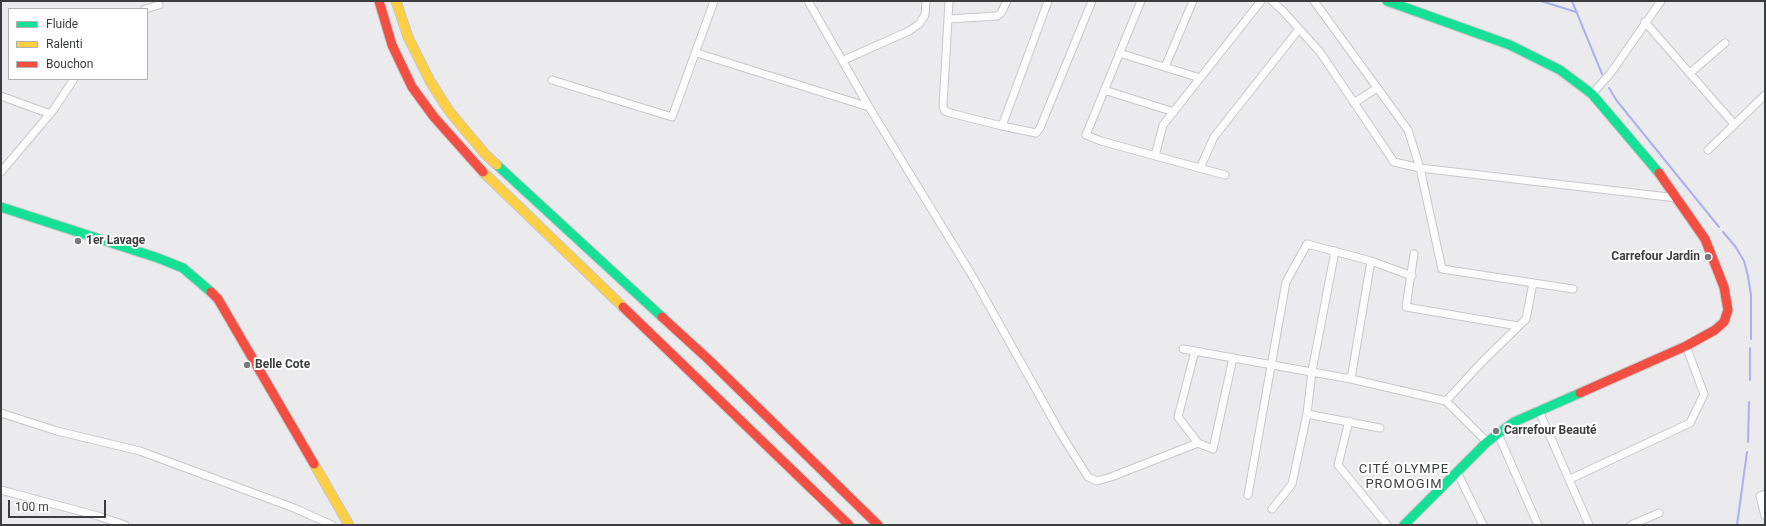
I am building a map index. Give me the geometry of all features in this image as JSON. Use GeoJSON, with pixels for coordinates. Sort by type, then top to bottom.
{"type":"FeatureCollection","features":[{"type":"Feature","properties":{"kind":"main road"},"geometry":{"type":"LineString","coordinates":[[379,1],[392,44],[412,87],[434,117],[474,164],[849,525]]}},
{"type":"Feature","properties":{"kind":"main road"},"geometry":{"type":"LineString","coordinates":[[396,1],[408,37],[430,81],[449,111],[485,154],[708,359],[878,525]]}},
{"type":"Feature","properties":{"kind":"main road"},"geometry":{"type":"LineString","coordinates":[[1387,1],[1400,3],[1510,45],[1560,70],[1592,94],[1666,181],[1705,239],[1724,288],[1728,310],[1724,322],[1715,330],[1686,346],[1514,422],[1487,442],[1404,525]]}},
{"type":"Feature","properties":{"kind":"main road"},"geometry":{"type":"LineString","coordinates":[[1,206],[158,258],[183,268],[202,282],[218,299],[349,525]]}},
{"type":"Feature","properties":{"kind":"street"},"geometry":{"type":"LineString","coordinates":[[552,80],[672,117],[697,53],[714,1]]}},
{"type":"Feature","properties":{"kind":"street"},"geometry":{"type":"LineString","coordinates":[[808,1],[844,60],[869,107],[973,277],[1064,440],[1088,477],[1097,481],[1104,479],[1198,442]]}},
{"type":"Feature","properties":{"kind":"street"},"geometry":{"type":"LineString","coordinates":[[844,60],[909,31],[919,24],[925,15],[926,1]]}},
{"type":"Feature","properties":{"kind":"street"},"geometry":{"type":"LineString","coordinates":[[949,1],[943,107],[945,111],[1036,133],[1040,128],[1092,1]]}},
{"type":"Feature","properties":{"kind":"street"},"geometry":{"type":"LineString","coordinates":[[948,19],[996,16],[1001,13],[1007,1]]}},
{"type":"Feature","properties":{"kind":"street"},"geometry":{"type":"LineString","coordinates":[[1002,126],[1048,1]]}},
{"type":"Feature","properties":{"kind":"street"},"geometry":{"type":"LineString","coordinates":[[1141,1],[1086,135],[1101,141],[1224,175]]}},
{"type":"Feature","properties":{"kind":"street"},"geometry":{"type":"LineString","coordinates":[[1165,67],[1193,1]]}},
{"type":"Feature","properties":{"kind":"street"},"geometry":{"type":"LineString","coordinates":[[1155,156],[1163,125],[1261,1]]}},
{"type":"Feature","properties":{"kind":"street"},"geometry":{"type":"LineString","coordinates":[[1272,1],[1320,52],[1394,162],[1420,168],[1677,198]]}},
{"type":"Feature","properties":{"kind":"street"},"geometry":{"type":"LineString","coordinates":[[1314,1],[1408,130],[1420,168],[1442,269],[1573,289]]}},
{"type":"Feature","properties":{"kind":"street"},"geometry":{"type":"LineString","coordinates":[[1592,94],[1610,74],[1660,1]]}},
{"type":"Feature","properties":{"kind":"street"},"geometry":{"type":"LineString","coordinates":[[148,8],[159,5]]}},
{"type":"Feature","properties":{"kind":"street"},"geometry":{"type":"LineString","coordinates":[[1645,22],[1734,124]]}},
{"type":"Feature","properties":{"kind":"street"},"geometry":{"type":"LineString","coordinates":[[1200,168],[1214,137],[1299,29]]}},
{"type":"Feature","properties":{"kind":"street"},"geometry":{"type":"LineString","coordinates":[[1690,73],[1725,43]]}},
{"type":"Feature","properties":{"kind":"street"},"geometry":{"type":"LineString","coordinates":[[697,53],[869,107]]}},
{"type":"Feature","properties":{"kind":"street"},"geometry":{"type":"LineString","coordinates":[[1119,53],[1200,78]]}},
{"type":"Feature","properties":{"kind":"street"},"geometry":{"type":"LineString","coordinates":[[1,172],[50,114],[73,80]]}},
{"type":"Feature","properties":{"kind":"street"},"geometry":{"type":"LineString","coordinates":[[1354,103],[1377,88]]}},
{"type":"Feature","properties":{"kind":"street"},"geometry":{"type":"LineString","coordinates":[[1104,90],[1174,112]]}},
{"type":"Feature","properties":{"kind":"street"},"geometry":{"type":"LineString","coordinates":[[1708,150],[1765,95]]}},
{"type":"Feature","properties":{"kind":"street"},"geometry":{"type":"LineString","coordinates":[[1,96],[50,114]]}},
{"type":"Feature","properties":{"kind":"street"},"geometry":{"type":"LineString","coordinates":[[1248,495],[1286,282],[1307,244],[1371,261],[1412,276]]}},
{"type":"Feature","properties":{"kind":"street"},"geometry":{"type":"LineString","coordinates":[[1272,510],[1292,484],[1307,414],[1312,372],[1335,251]]}},
{"type":"Feature","properties":{"kind":"street"},"geometry":{"type":"LineString","coordinates":[[1414,254],[1412,276],[1406,307],[1518,326]]}},
{"type":"Feature","properties":{"kind":"street"},"geometry":{"type":"LineString","coordinates":[[1351,379],[1371,261]]}},
{"type":"Feature","properties":{"kind":"street"},"geometry":{"type":"LineString","coordinates":[[1446,401],[1482,362],[1526,319],[1533,283]]}},
{"type":"Feature","properties":{"kind":"street"},"geometry":{"type":"LineString","coordinates":[[1570,478],[1690,423],[1704,394],[1686,346]]}},
{"type":"Feature","properties":{"kind":"street"},"geometry":{"type":"LineString","coordinates":[[1183,349],[1351,379],[1446,401],[1487,442]]}},
{"type":"Feature","properties":{"kind":"street"},"geometry":{"type":"LineString","coordinates":[[1195,351],[1178,417],[1198,442],[1213,449],[1233,358]]}},
{"type":"Feature","properties":{"kind":"street"},"geometry":{"type":"LineString","coordinates":[[1539,411],[1570,478],[1589,525]]}},
{"type":"Feature","properties":{"kind":"street"},"geometry":{"type":"LineString","coordinates":[[1,413],[57,431],[140,451],[294,508],[332,525]]}},
{"type":"Feature","properties":{"kind":"street"},"geometry":{"type":"LineString","coordinates":[[1307,414],[1380,428]]}},
{"type":"Feature","properties":{"kind":"street"},"geometry":{"type":"LineString","coordinates":[[1349,421],[1338,465],[1387,525]]}},
{"type":"Feature","properties":{"kind":"street"},"geometry":{"type":"LineString","coordinates":[[1498,434],[1538,525]]}},
{"type":"Feature","properties":{"kind":"street"},"geometry":{"type":"LineString","coordinates":[[1457,472],[1481,524]]}},
{"type":"Feature","properties":{"kind":"street"},"geometry":{"type":"LineString","coordinates":[[1,490],[98,516],[125,525]]}},
{"type":"Feature","properties":{"kind":"street"},"geometry":{"type":"LineString","coordinates":[[1765,494],[1760,496],[1765,516]]}},
{"type":"Feature","properties":{"kind":"street"},"geometry":{"type":"LineString","coordinates":[[1631,525],[1659,513]]}},
{"type":"Feature","properties":{"kind":"waterway"},"geometry":{"type":"LineString","coordinates":[[1541,1],[1576,12]]}},
{"type":"Feature","properties":{"kind":"waterway"},"geometry":{"type":"LineString","coordinates":[[1572,1],[1602,74]]}},
{"type":"Feature","properties":{"kind":"waterway"},"geometry":{"type":"LineString","coordinates":[[1609,88],[1617,101],[1719,227]]}},
{"type":"Feature","properties":{"kind":"waterway"},"geometry":{"type":"LineString","coordinates":[[1723,232],[1735,246],[1744,261],[1748,276],[1751,295],[1751,339]]}},
{"type":"Feature","properties":{"kind":"waterway"},"geometry":{"type":"LineString","coordinates":[[1750,348],[1750,380]]}},
{"type":"Feature","properties":{"kind":"waterway"},"geometry":{"type":"LineString","coordinates":[[1748,442],[1749,402]]}},
{"type":"Feature","properties":{"kind":"waterway"},"geometry":{"type":"LineString","coordinates":[[1737,525],[1747,452]]}},
{"type":"Feature","properties":{"kind":"traffic: fast"},"geometry":{"type":"LineString","coordinates":[[1387,1],[1510,45],[1560,70],[1592,94],[1659,173]]}},
{"type":"Feature","properties":{"kind":"traffic: fast"},"geometry":{"type":"LineString","coordinates":[[497,165],[662,317]]}},
{"type":"Feature","properties":{"kind":"traffic: fast"},"geometry":{"type":"LineString","coordinates":[[1,207],[158,258],[183,268],[211,292]]}},
{"type":"Feature","properties":{"kind":"traffic: fast"},"geometry":{"type":"LineString","coordinates":[[1404,525],[1487,442],[1514,422],[1580,393]]}},
{"type":"Feature","properties":{"kind":"traffic: slow"},"geometry":{"type":"LineString","coordinates":[[396,1],[408,37],[430,81],[449,111],[485,154],[497,165]]}},
{"type":"Feature","properties":{"kind":"traffic: slow"},"geometry":{"type":"LineString","coordinates":[[483,172],[623,307]]}},
{"type":"Feature","properties":{"kind":"traffic: slow"},"geometry":{"type":"LineString","coordinates":[[314,464],[349,525]]}},
{"type":"Feature","properties":{"kind":"traffic: jam"},"geometry":{"type":"LineString","coordinates":[[379,1],[392,45],[412,87],[434,117],[483,172]]}},
{"type":"Feature","properties":{"kind":"traffic: jam"},"geometry":{"type":"LineString","coordinates":[[1580,393],[1686,346],[1715,330],[1724,322],[1728,310],[1724,287],[1705,239],[1659,173]]}},
{"type":"Feature","properties":{"kind":"traffic: jam"},"geometry":{"type":"LineString","coordinates":[[211,292],[218,299],[314,464]]}},
{"type":"Feature","properties":{"kind":"traffic: jam"},"geometry":{"type":"LineString","coordinates":[[623,307],[849,525]]}},
{"type":"Feature","properties":{"kind":"traffic: jam"},"geometry":{"type":"LineString","coordinates":[[662,317],[708,359],[878,525]]}},
{"type":"Feature","properties":{"kind":"place","name":"1er Lavage"},"geometry":{"type":"Point","coordinates":[78,241]}},
{"type":"Feature","properties":{"kind":"place","name":"Carrefour Jardin"},"geometry":{"type":"Point","coordinates":[1708,257]}},
{"type":"Feature","properties":{"kind":"place","name":"Belle Cote"},"geometry":{"type":"Point","coordinates":[247,365]}},
{"type":"Feature","properties":{"kind":"place","name":"Carrefour Beauté"},"geometry":{"type":"Point","coordinates":[1496,431]}},
{"type":"Feature","properties":{"kind":"district","name":"CITÉ OLYMPE PROMOGIM"},"geometry":{"type":"Point","coordinates":[1404,478]}}]}
